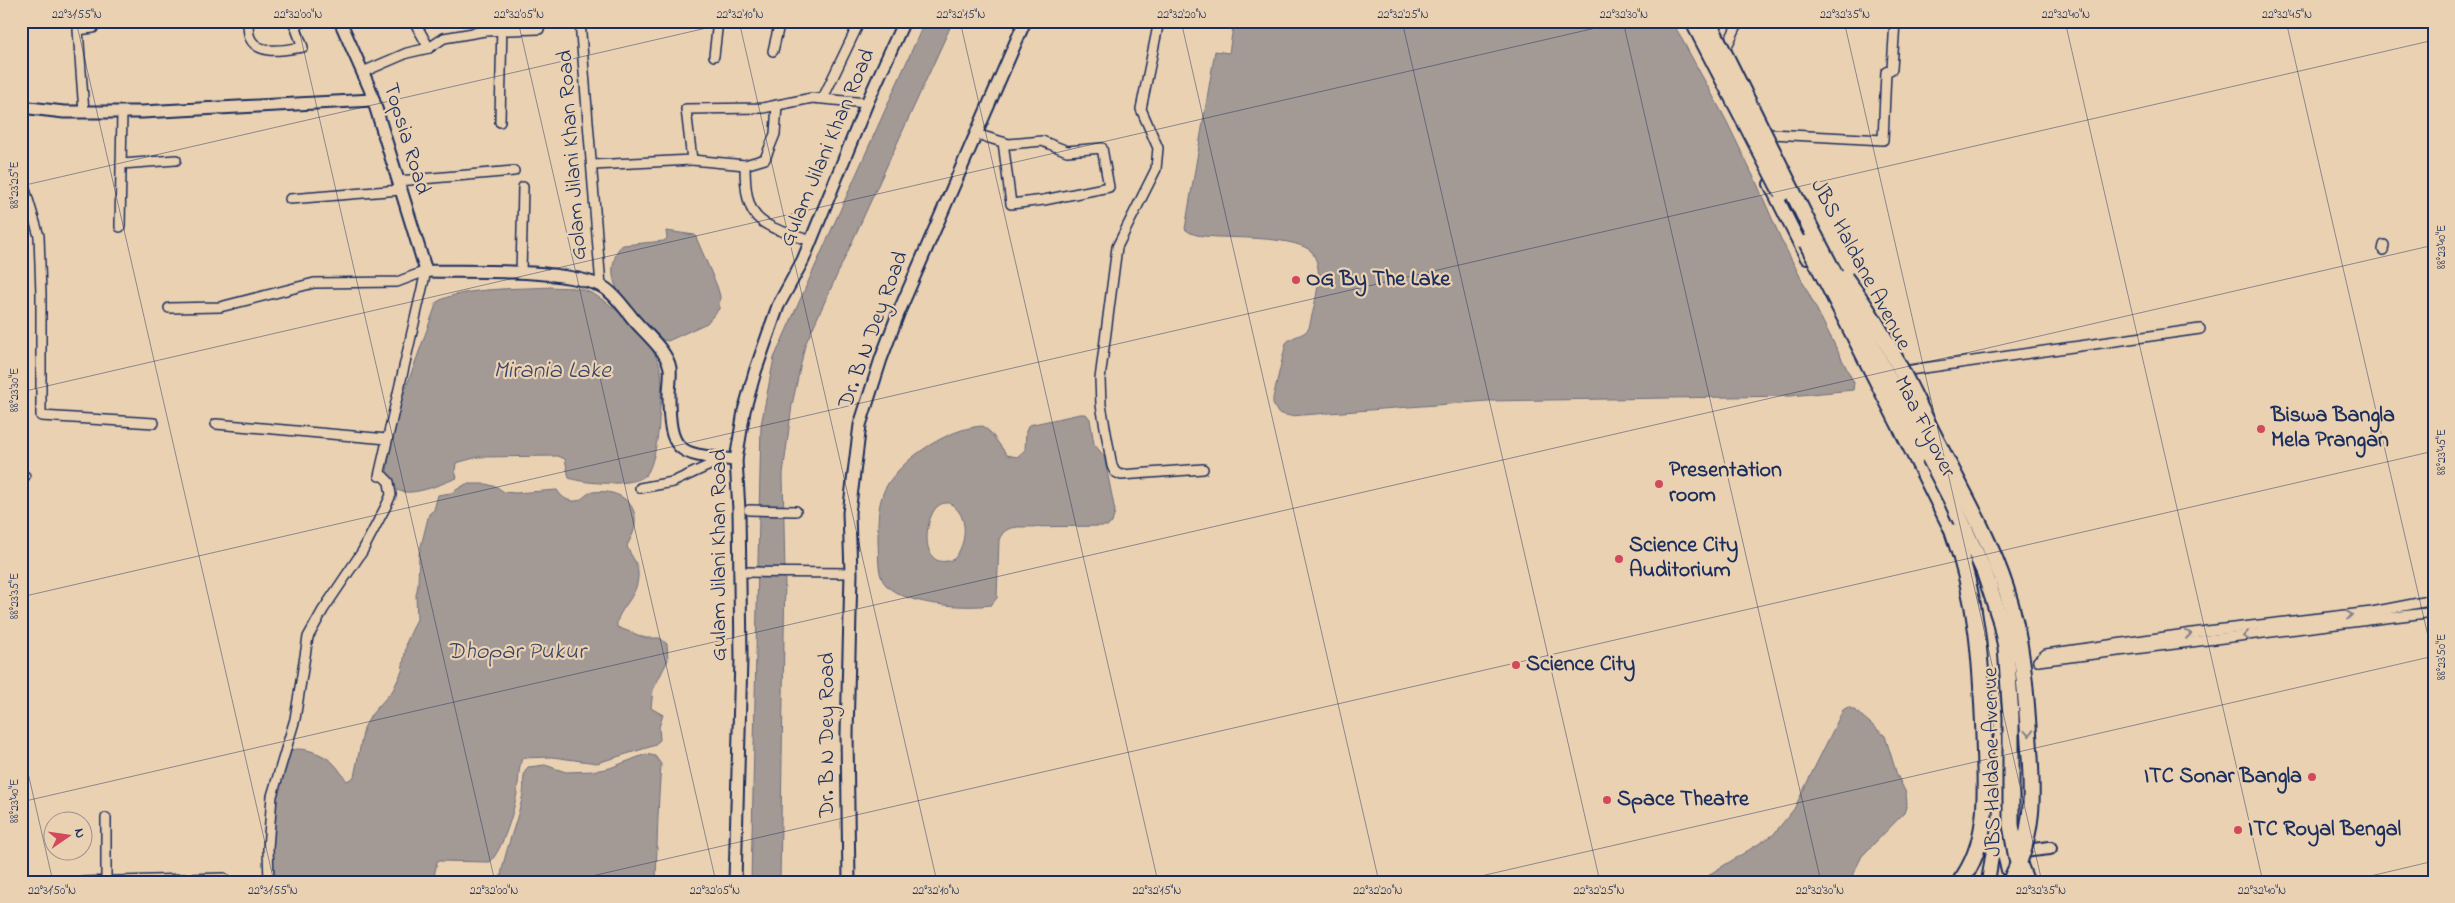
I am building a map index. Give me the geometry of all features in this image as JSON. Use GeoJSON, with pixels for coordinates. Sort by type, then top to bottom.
{"type":"FeatureCollection","features":[{"type":"Feature","properties":{"kind":"highway","name":"Maa Flyover"},"geometry":{"type":"LineString","coordinates":[[1692,21],[1954,532],[1972,573],[1992,639],[2001,713],[2002,834],[2005,854],[2015,882]]}},
{"type":"Feature","properties":{"kind":"highway","name":"Maa Flyover"},"geometry":{"type":"LineString","coordinates":[[1708,21],[1820,245],[1951,499],[1984,571],[2006,647],[2012,717],[2011,825],[2017,859],[2026,882]]}},
{"type":"Feature","properties":{"kind":"highway"},"geometry":{"type":"LineString","coordinates":[[1820,245],[1874,317],[1983,533],[2006,590],[2023,670],[2032,794],[2030,825],[2024,852],[2010,882]]}},
{"type":"Feature","properties":{"kind":"highway"},"geometry":{"type":"LineString","coordinates":[[1954,532],[1966,574],[1980,646],[1985,784],[1981,839],[1972,864],[1960,882]]}},
{"type":"Feature","properties":{"kind":"main road","name":"JBS Haldane Avenue"},"geometry":{"type":"LineString","coordinates":[[1692,21],[1796,236],[1936,509],[1969,590],[1986,646],[1995,717],[1995,827],[1988,882]]}},
{"type":"Feature","properties":{"kind":"main road","name":"JBS Haldane Avenue"},"geometry":{"type":"LineString","coordinates":[[1712,21],[1906,395],[1972,529],[1999,598],[2014,667],[2017,768],[2015,882]]}},
{"type":"Feature","properties":{"kind":"main road"},"geometry":{"type":"LineString","coordinates":[[2015,852],[2050,848]]}},
{"type":"Feature","properties":{"kind":"street"},"geometry":{"type":"LineString","coordinates":[[84,112],[78,30],[93,28],[93,21]]}},
{"type":"Feature","properties":{"kind":"street"},"geometry":{"type":"LineString","coordinates":[[248,21],[250,38],[259,47],[270,51],[303,47],[294,26],[304,21]]}},
{"type":"Feature","properties":{"kind":"street","name":"Topsia Road"},"geometry":{"type":"LineString","coordinates":[[340,21],[363,72],[373,100],[426,271]]}},
{"type":"Feature","properties":{"kind":"street"},"geometry":{"type":"LineString","coordinates":[[414,21],[429,48]]}},
{"type":"Feature","properties":{"kind":"street"},"geometry":{"type":"LineString","coordinates":[[500,122],[504,31],[502,21]]}},
{"type":"Feature","properties":{"kind":"street"},"geometry":{"type":"LineString","coordinates":[[363,72],[407,53],[429,48],[444,38],[485,31],[538,29],[541,21]]}},
{"type":"Feature","properties":{"kind":"street","name":"Golam Jilani Khan Road"},"geometry":{"type":"LineString","coordinates":[[580,21],[593,165],[601,286]]}},
{"type":"Feature","properties":{"kind":"street"},"geometry":{"type":"LineString","coordinates":[[714,56],[718,21]]}},
{"type":"Feature","properties":{"kind":"street"},"geometry":{"type":"LineString","coordinates":[[773,51],[780,21]]}},
{"type":"Feature","properties":{"kind":"street"},"geometry":{"type":"LineString","coordinates":[[823,98],[860,21]]}},
{"type":"Feature","properties":{"kind":"street","name":"Gulam Jilani Khan Road"},"geometry":{"type":"LineString","coordinates":[[735,882],[745,572],[736,460],[744,411],[755,372],[778,306],[810,241],[867,103],[904,21]]}},
{"type":"Feature","properties":{"kind":"street","name":"Dr. B N Dey Road"},"geometry":{"type":"LineString","coordinates":[[849,882],[847,734],[851,573],[849,513],[860,425],[898,314],[1025,21]]}},
{"type":"Feature","properties":{"kind":"street"},"geometry":{"type":"LineString","coordinates":[[1159,21],[1141,109],[1156,140],[1158,160],[1156,170],[1117,248],[1100,379],[1100,400],[1112,466],[1115,472],[1121,475],[1203,469]]}},
{"type":"Feature","properties":{"kind":"street"},"geometry":{"type":"LineString","coordinates":[[1770,134],[1883,140],[1886,72],[1892,69],[1895,21]]}},
{"type":"Feature","properties":{"kind":"street"},"geometry":{"type":"LineString","coordinates":[[1708,57],[1726,48],[1739,22]]}},
{"type":"Feature","properties":{"kind":"street"},"geometry":{"type":"LineString","coordinates":[[692,160],[686,109],[763,108],[812,98],[867,103]]}},
{"type":"Feature","properties":{"kind":"street"},"geometry":{"type":"LineString","coordinates":[[21,107],[64,112],[122,112],[373,100]]}},
{"type":"Feature","properties":{"kind":"street"},"geometry":{"type":"LineString","coordinates":[[593,165],[692,160],[745,165],[765,159],[775,134],[777,105]]}},
{"type":"Feature","properties":{"kind":"street"},"geometry":{"type":"LineString","coordinates":[[120,227],[122,112]]}},
{"type":"Feature","properties":{"kind":"street"},"geometry":{"type":"LineString","coordinates":[[976,134],[1003,142],[1009,144],[1042,141],[1067,151],[1102,148],[1109,187],[1044,200],[1011,204],[1003,142]]}},
{"type":"Feature","properties":{"kind":"street"},"geometry":{"type":"LineString","coordinates":[[121,164],[176,160]]}},
{"type":"Feature","properties":{"kind":"street"},"geometry":{"type":"LineString","coordinates":[[745,165],[746,195],[749,208],[756,217],[769,227],[810,241]]}},
{"type":"Feature","properties":{"kind":"street"},"geometry":{"type":"LineString","coordinates":[[290,199],[514,171]]}},
{"type":"Feature","properties":{"kind":"street"},"geometry":{"type":"LineString","coordinates":[[21,176],[39,236],[41,416],[154,423]]}},
{"type":"Feature","properties":{"kind":"street"},"geometry":{"type":"LineString","coordinates":[[521,273],[524,187]]}},
{"type":"Feature","properties":{"kind":"street"},"geometry":{"type":"LineString","coordinates":[[269,882],[268,848],[272,796],[295,719],[308,637],[323,610],[362,552],[391,495],[389,482],[383,476],[378,476],[426,271]]}},
{"type":"Feature","properties":{"kind":"street"},"geometry":{"type":"LineString","coordinates":[[169,308],[220,307],[314,282],[397,282],[426,271],[521,273],[572,278],[601,286],[624,308],[655,345],[670,367],[669,427],[674,441],[683,450],[699,456],[736,460]]}},
{"type":"Feature","properties":{"kind":"street"},"geometry":{"type":"LineString","coordinates":[[1910,370],[2200,329]]}},
{"type":"Feature","properties":{"kind":"street"},"geometry":{"type":"LineString","coordinates":[[216,424],[387,439]]}},
{"type":"Feature","properties":{"kind":"street"},"geometry":{"type":"LineString","coordinates":[[640,488],[673,482],[724,459]]}},
{"type":"Feature","properties":{"kind":"street"},"geometry":{"type":"LineString","coordinates":[[749,510],[796,511]]}},
{"type":"Feature","properties":{"kind":"street"},"geometry":{"type":"LineString","coordinates":[[745,572],[851,573]]}},
{"type":"Feature","properties":{"kind":"street"},"geometry":{"type":"LineString","coordinates":[[2434,600],[2372,612],[2207,631],[2046,654],[2038,661],[2434,612]]}},
{"type":"Feature","properties":{"kind":"street"},"geometry":{"type":"LineString","coordinates":[[106,818],[106,881]]}},
{"type":"Feature","properties":{"kind":"street"},"geometry":{"type":"LineString","coordinates":[[83,882],[224,878]]}},
{"type":"Feature","properties":{"kind":"water"},"geometry":{"type":"Polygon","coordinates":[[[925,21],[953,21],[805,345],[792,405],[783,474],[785,575],[780,882],[751,882],[761,425],[774,358],[925,21]]]}},
{"type":"Feature","properties":{"kind":"water"},"geometry":{"type":"Polygon","coordinates":[[[1234,21],[1672,21],[1726,120],[1780,237],[1854,383],[1853,390],[1790,396],[1488,401],[1290,416],[1278,413],[1273,404],[1273,398],[1286,343],[1307,331],[1315,304],[1318,270],[1312,252],[1294,243],[1253,238],[1200,236],[1185,229],[1215,51],[1229,53],[1234,21]]]}},
{"type":"Feature","properties":{"kind":"water"},"geometry":{"type":"Polygon","coordinates":[[[666,231],[695,235],[720,296],[719,309],[707,323],[668,341],[663,340],[636,315],[620,295],[613,273],[615,256],[623,245],[664,241],[667,238],[666,231]]]}},
{"type":"Feature","properties":{"kind":"water","name":"Mirania Lake"},"geometry":{"type":"Polygon","coordinates":[[[551,287],[581,289],[592,293],[604,301],[630,322],[658,360],[662,383],[658,432],[654,457],[646,475],[640,479],[621,483],[586,482],[569,478],[565,459],[558,456],[478,457],[456,463],[455,471],[457,478],[416,492],[396,490],[390,483],[387,472],[394,421],[437,302],[448,297],[476,291],[551,287]]]}},
{"type":"Feature","properties":{"kind":"water"},"geometry":{"type":"Polygon","coordinates":[[[1086,414],[1090,419],[1094,444],[1104,456],[1115,511],[1112,523],[1107,526],[1017,527],[1006,530],[999,540],[997,598],[991,605],[932,604],[902,595],[891,589],[883,581],[880,572],[878,516],[884,491],[891,479],[926,447],[956,432],[970,428],[983,426],[991,433],[1007,455],[1017,457],[1025,450],[1026,431],[1029,425],[1086,414]],[[949,503],[938,506],[933,512],[927,531],[929,551],[934,558],[942,561],[954,559],[964,538],[963,522],[956,508],[949,503]]]}},
{"type":"Feature","properties":{"kind":"water","name":"Dhopar Pukur"},"geometry":{"type":"Polygon","coordinates":[[[466,484],[486,484],[497,487],[504,492],[515,493],[557,490],[568,500],[573,501],[579,500],[593,492],[609,492],[629,503],[635,516],[635,525],[627,546],[637,565],[638,581],[632,596],[617,621],[617,627],[646,638],[660,638],[667,644],[668,660],[653,690],[651,708],[663,715],[659,727],[660,740],[653,746],[597,763],[552,757],[522,758],[511,819],[499,848],[490,862],[437,861],[433,882],[273,882],[271,847],[273,802],[288,752],[298,749],[317,753],[332,762],[347,781],[354,777],[364,728],[371,715],[393,690],[402,671],[407,641],[417,619],[416,595],[419,554],[429,514],[434,510],[438,495],[451,493],[466,484]]]}},
{"type":"Feature","properties":{"kind":"water"},"geometry":{"type":"Polygon","coordinates":[[[1848,707],[1856,711],[1885,736],[1897,775],[1906,793],[1907,804],[1904,813],[1862,856],[1849,882],[1708,882],[1710,874],[1773,835],[1794,809],[1843,710],[1848,707]]]}},
{"type":"Feature","properties":{"kind":"water"},"geometry":{"type":"Polygon","coordinates":[[[646,754],[655,756],[661,764],[656,882],[500,882],[504,859],[523,794],[524,776],[528,767],[545,765],[566,772],[594,771],[610,768],[646,754]]]}},
{"type":"Feature","properties":{"kind":"place","name":"OG By The Lake"},"geometry":{"type":"Point","coordinates":[1296,280]}},
{"type":"Feature","properties":{"kind":"place","name":"Biswa Bangla Mela Prangan"},"geometry":{"type":"Point","coordinates":[2261,429]}},
{"type":"Feature","properties":{"kind":"place","name":"Presentation room"},"geometry":{"type":"Point","coordinates":[1659,484]}},
{"type":"Feature","properties":{"kind":"place","name":"Science City Auditorium"},"geometry":{"type":"Point","coordinates":[1619,559]}},
{"type":"Feature","properties":{"kind":"place","name":"Science City"},"geometry":{"type":"Point","coordinates":[1516,665]}},
{"type":"Feature","properties":{"kind":"place","name":"ITC Sonar Bangla"},"geometry":{"type":"Point","coordinates":[2312,777]}},
{"type":"Feature","properties":{"kind":"place","name":"Space Theatre"},"geometry":{"type":"Point","coordinates":[1607,800]}},
{"type":"Feature","properties":{"kind":"place","name":"ITC Royal Bengal"},"geometry":{"type":"Point","coordinates":[2238,830]}}]}
